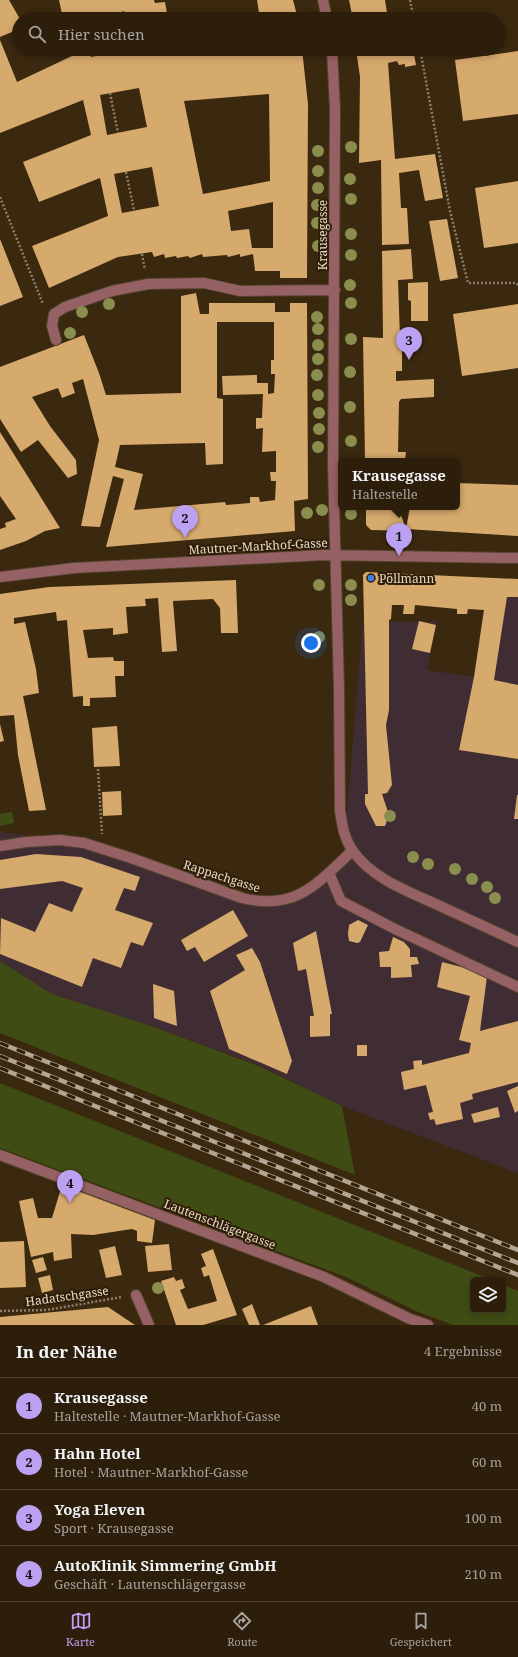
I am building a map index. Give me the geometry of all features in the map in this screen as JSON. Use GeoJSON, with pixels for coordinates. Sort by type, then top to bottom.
{"type":"FeatureCollection","features":[{"type":"Feature","properties":{"kind":"street"},"geometry":{"type":"LineString","coordinates":[[323,0],[326,12]]}},
{"type":"Feature","properties":{"kind":"street","name":"Krausegasse"},"geometry":{"type":"LineString","coordinates":[[332,56],[336,109],[333,465],[340,810],[345,837],[352,850]]}},
{"type":"Feature","properties":{"kind":"street"},"geometry":{"type":"LineString","coordinates":[[56,340],[52,326],[54,314],[65,307],[112,291],[148,284],[204,283],[240,291],[335,290]]}},
{"type":"Feature","properties":{"kind":"street","name":"Mautner-Markhof-Gasse"},"geometry":{"type":"LineString","coordinates":[[0,576],[105,566],[336,555],[518,558]]}},
{"type":"Feature","properties":{"kind":"street","name":"Rappachgasse"},"geometry":{"type":"LineString","coordinates":[[0,846],[26,842],[60,840],[84,843],[242,898],[258,902],[281,902],[291,899],[328,873],[352,850]]}},
{"type":"Feature","properties":{"kind":"street"},"geometry":{"type":"LineString","coordinates":[[352,850],[363,864],[402,888],[518,942]]}},
{"type":"Feature","properties":{"kind":"street"},"geometry":{"type":"LineString","coordinates":[[328,873],[341,901],[395,929],[518,987]]}},
{"type":"Feature","properties":{"kind":"street","name":"Lautenschlägergasse"},"geometry":{"type":"LineString","coordinates":[[0,1154],[324,1277],[410,1319],[428,1325]]}},
{"type":"Feature","properties":{"kind":"street"},"geometry":{"type":"LineString","coordinates":[[136,1295],[148,1325]]}},
{"type":"Feature","properties":{"kind":"path"},"geometry":{"type":"LineString","coordinates":[[410,0],[413,12]]}},
{"type":"Feature","properties":{"kind":"path"},"geometry":{"type":"LineString","coordinates":[[421,56],[450,211],[468,283],[516,283],[518,285]]}},
{"type":"Feature","properties":{"kind":"path"},"geometry":{"type":"LineString","coordinates":[[110,93],[118,133]]}},
{"type":"Feature","properties":{"kind":"path"},"geometry":{"type":"LineString","coordinates":[[126,172],[134,210]]}},
{"type":"Feature","properties":{"kind":"path"},"geometry":{"type":"LineString","coordinates":[[0,197],[52,326]]}},
{"type":"Feature","properties":{"kind":"path"},"geometry":{"type":"LineString","coordinates":[[98,770],[102,848]]}},
{"type":"Feature","properties":{"kind":"path","name":"Hadatschgasse"},"geometry":{"type":"LineString","coordinates":[[0,1311],[47,1310],[136,1295]]}},
{"type":"Feature","properties":{"kind":"shaded area"},"geometry":{"type":"Polygon","coordinates":[[[488,578],[518,579],[518,1173],[342,1106],[259,1065],[154,1027],[52,994],[0,961],[0,832],[84,843],[225,892],[281,902],[343,860],[363,621],[436,622],[427,670],[474,677],[488,578]]]}},
{"type":"Feature","properties":{"kind":"green space"},"geometry":{"type":"Polygon","coordinates":[[[12,812],[14,823],[0,826],[0,814],[12,812]]]}},
{"type":"Feature","properties":{"kind":"green space"},"geometry":{"type":"Polygon","coordinates":[[[0,961],[52,994],[154,1027],[259,1066],[342,1106],[355,1175],[0,1033],[0,961]]]}},
{"type":"Feature","properties":{"kind":"green space"},"geometry":{"type":"Polygon","coordinates":[[[0,1083],[485,1277],[470,1277],[470,1313],[506,1313],[506,1286],[518,1291],[518,1325],[453,1325],[416,1311],[346,1277],[0,1148],[0,1083]]]}},
{"type":"Feature","properties":{"kind":"building"},"geometry":{"type":"Polygon","coordinates":[[[0,0],[9,0],[16,12],[12,12],[12,32],[0,37],[0,0]]]}},
{"type":"Feature","properties":{"kind":"building"},"geometry":{"type":"Polygon","coordinates":[[[59,0],[154,0],[155,3],[165,2],[167,12],[124,11],[62,12],[59,0]]]}},
{"type":"Feature","properties":{"kind":"building"},"geometry":{"type":"Polygon","coordinates":[[[257,0],[293,0],[296,12],[259,12],[257,0]]]}},
{"type":"Feature","properties":{"kind":"building"},"geometry":{"type":"Polygon","coordinates":[[[349,0],[385,0],[387,12],[352,12],[349,0]]]}},
{"type":"Feature","properties":{"kind":"building"},"geometry":{"type":"Polygon","coordinates":[[[0,40],[17,82],[72,56],[303,56],[308,104],[307,278],[280,278],[280,271],[255,271],[253,254],[240,257],[240,254],[228,257],[227,255],[203,257],[202,254],[190,258],[188,256],[177,258],[176,256],[165,258],[164,254],[154,257],[152,252],[118,257],[49,288],[32,246],[108,216],[100,178],[39,202],[23,162],[91,135],[83,100],[0,133],[0,40]],[[139,88],[100,95],[107,135],[147,127],[139,88]],[[269,94],[184,101],[203,194],[270,181],[269,94]],[[152,167],[114,174],[122,213],[159,206],[152,167]],[[273,202],[228,211],[231,231],[249,229],[252,248],[273,248],[273,202]]]}},
{"type":"Feature","properties":{"kind":"building"},"geometry":{"type":"Polygon","coordinates":[[[518,51],[518,114],[463,121],[455,60],[483,56],[506,56],[506,53],[518,51]]]}},
{"type":"Feature","properties":{"kind":"building"},"geometry":{"type":"Polygon","coordinates":[[[357,56],[414,56],[416,65],[405,67],[405,64],[399,65],[397,61],[388,63],[395,159],[435,154],[443,198],[425,201],[419,170],[399,173],[401,208],[407,208],[409,244],[382,245],[381,160],[359,163],[360,77],[357,56]]]}},
{"type":"Feature","properties":{"kind":"building"},"geometry":{"type":"Polygon","coordinates":[[[518,181],[518,243],[484,248],[475,188],[518,181]]]}},
{"type":"Feature","properties":{"kind":"building"},"geometry":{"type":"Polygon","coordinates":[[[447,219],[458,278],[440,281],[429,221],[447,219]]]}},
{"type":"Feature","properties":{"kind":"building"},"geometry":{"type":"Polygon","coordinates":[[[0,239],[23,297],[0,306],[0,239]]]}},
{"type":"Feature","properties":{"kind":"building"},"geometry":{"type":"Polygon","coordinates":[[[411,249],[413,279],[398,280],[400,338],[396,338],[397,341],[402,342],[402,371],[396,371],[396,381],[434,379],[434,397],[401,399],[399,402],[398,452],[406,452],[405,458],[365,458],[363,337],[383,338],[382,251],[411,249]]]}},
{"type":"Feature","properties":{"kind":"building"},"geometry":{"type":"Polygon","coordinates":[[[428,282],[428,321],[411,321],[411,301],[408,300],[408,283],[428,282]]]}},
{"type":"Feature","properties":{"kind":"building"},"geometry":{"type":"Polygon","coordinates":[[[196,293],[200,314],[209,314],[209,303],[275,303],[275,312],[290,312],[290,303],[307,303],[308,499],[294,501],[295,531],[106,547],[124,479],[113,476],[100,527],[81,526],[99,440],[83,379],[72,383],[75,393],[62,398],[58,388],[32,397],[50,426],[76,460],[77,474],[68,478],[38,440],[21,452],[0,419],[0,367],[84,335],[106,395],[181,393],[181,296],[196,293]],[[217,322],[217,398],[223,399],[223,464],[206,465],[205,443],[120,445],[115,467],[143,474],[134,510],[225,502],[226,505],[250,503],[250,497],[259,497],[260,502],[275,500],[276,481],[271,481],[270,472],[276,472],[276,451],[262,452],[263,428],[256,429],[256,418],[262,418],[263,394],[223,395],[222,376],[257,375],[257,383],[268,383],[268,394],[274,393],[275,374],[271,374],[271,360],[274,360],[274,322],[217,322]]]}},
{"type":"Feature","properties":{"kind":"building"},"geometry":{"type":"Polygon","coordinates":[[[518,304],[518,368],[462,376],[453,314],[518,304]]]}},
{"type":"Feature","properties":{"kind":"building"},"geometry":{"type":"Polygon","coordinates":[[[0,432],[60,528],[45,531],[26,541],[0,550],[0,529],[6,527],[5,523],[16,519],[0,496],[0,432]]]}},
{"type":"Feature","properties":{"kind":"building"},"geometry":{"type":"Polygon","coordinates":[[[460,483],[518,485],[518,536],[406,529],[409,510],[460,510],[460,483]]]}},
{"type":"Feature","properties":{"kind":"building"},"geometry":{"type":"Polygon","coordinates":[[[366,510],[399,510],[406,529],[411,531],[371,530],[366,525],[366,510]]]}},
{"type":"Feature","properties":{"kind":"building"},"geometry":{"type":"Polygon","coordinates":[[[366,572],[518,579],[518,597],[507,597],[494,680],[518,685],[518,759],[459,750],[474,677],[484,610],[468,609],[467,614],[457,614],[457,609],[415,605],[414,614],[403,614],[404,605],[392,605],[391,619],[389,620],[389,710],[386,725],[392,785],[387,793],[382,794],[389,815],[385,826],[376,826],[365,804],[365,794],[368,794],[363,575],[366,572]]]}},
{"type":"Feature","properties":{"kind":"building"},"geometry":{"type":"Polygon","coordinates":[[[236,580],[238,633],[221,633],[220,608],[213,599],[173,601],[177,651],[162,652],[158,598],[145,599],[146,606],[126,607],[128,633],[113,635],[113,628],[83,630],[88,658],[113,657],[114,661],[124,661],[124,676],[115,676],[116,697],[90,698],[90,706],[83,706],[83,696],[73,697],[67,620],[57,621],[56,612],[14,618],[14,624],[25,622],[36,669],[39,693],[23,696],[46,810],[29,811],[18,755],[14,715],[0,716],[0,594],[49,587],[236,580]]]}},
{"type":"Feature","properties":{"kind":"building"},"geometry":{"type":"Polygon","coordinates":[[[419,621],[436,625],[430,653],[412,649],[419,621]]]}},
{"type":"Feature","properties":{"kind":"building"},"geometry":{"type":"Polygon","coordinates":[[[0,724],[4,741],[0,742],[0,724]]]}},
{"type":"Feature","properties":{"kind":"building"},"geometry":{"type":"Polygon","coordinates":[[[117,726],[120,766],[94,767],[92,728],[117,726]]]}},
{"type":"Feature","properties":{"kind":"building"},"geometry":{"type":"Polygon","coordinates":[[[121,791],[122,815],[103,816],[102,792],[121,791]]]}},
{"type":"Feature","properties":{"kind":"building"},"geometry":{"type":"Polygon","coordinates":[[[517,795],[518,819],[514,819],[517,795]]]}},
{"type":"Feature","properties":{"kind":"building"},"geometry":{"type":"Polygon","coordinates":[[[36,854],[81,857],[140,877],[135,891],[124,888],[115,910],[153,923],[143,946],[131,942],[121,968],[93,958],[82,987],[0,954],[1,918],[35,932],[49,903],[72,912],[83,888],[62,881],[0,889],[0,860],[36,854]]]}},
{"type":"Feature","properties":{"kind":"building"},"geometry":{"type":"Polygon","coordinates":[[[233,910],[248,936],[204,962],[195,947],[187,951],[181,940],[233,910]]]}},
{"type":"Feature","properties":{"kind":"building"},"geometry":{"type":"Polygon","coordinates":[[[358,920],[368,925],[360,942],[357,943],[349,941],[348,934],[349,925],[358,920]]]}},
{"type":"Feature","properties":{"kind":"building"},"geometry":{"type":"Polygon","coordinates":[[[316,931],[332,1014],[330,1014],[330,1036],[310,1037],[310,1016],[314,1016],[306,969],[298,971],[293,943],[316,931]]]}},
{"type":"Feature","properties":{"kind":"building"},"geometry":{"type":"Polygon","coordinates":[[[393,937],[404,942],[410,949],[410,957],[417,957],[419,964],[411,965],[412,977],[391,978],[391,967],[380,967],[379,952],[389,951],[393,937]]]}},
{"type":"Feature","properties":{"kind":"building"},"geometry":{"type":"Polygon","coordinates":[[[252,948],[260,962],[292,1061],[287,1074],[229,1049],[210,991],[245,970],[236,955],[252,948]]]}},
{"type":"Feature","properties":{"kind":"building"},"geometry":{"type":"Polygon","coordinates":[[[442,962],[473,970],[487,976],[480,1031],[518,1021],[518,1082],[472,1094],[473,1099],[460,1103],[463,1119],[436,1125],[434,1119],[430,1120],[428,1113],[433,1112],[426,1085],[404,1090],[401,1072],[414,1069],[413,1061],[422,1060],[422,1065],[469,1053],[471,1043],[459,1040],[470,996],[437,987],[442,962]]]}},
{"type":"Feature","properties":{"kind":"building"},"geometry":{"type":"Polygon","coordinates":[[[153,984],[174,991],[177,1026],[154,1018],[153,984]]]}},
{"type":"Feature","properties":{"kind":"building"},"geometry":{"type":"Polygon","coordinates":[[[357,1045],[367,1045],[367,1056],[357,1056],[357,1045]]]}},
{"type":"Feature","properties":{"kind":"building"},"geometry":{"type":"Polygon","coordinates":[[[518,1086],[518,1111],[515,1113],[507,1091],[518,1086]]]}},
{"type":"Feature","properties":{"kind":"building"},"geometry":{"type":"Polygon","coordinates":[[[498,1107],[500,1117],[474,1123],[471,1114],[498,1107]]]}},
{"type":"Feature","properties":{"kind":"building"},"geometry":{"type":"Polygon","coordinates":[[[62,1185],[155,1220],[152,1243],[137,1241],[137,1231],[132,1229],[93,1235],[71,1234],[72,1258],[54,1261],[53,1252],[31,1257],[19,1201],[33,1198],[38,1218],[52,1218],[62,1185]]]}},
{"type":"Feature","properties":{"kind":"building"},"geometry":{"type":"Polygon","coordinates":[[[24,1241],[26,1287],[0,1288],[0,1242],[24,1241]]]}},
{"type":"Feature","properties":{"kind":"building"},"geometry":{"type":"Polygon","coordinates":[[[169,1244],[172,1270],[148,1272],[145,1246],[169,1244]]]}},
{"type":"Feature","properties":{"kind":"building"},"geometry":{"type":"Polygon","coordinates":[[[115,1246],[122,1275],[106,1278],[99,1250],[115,1246]]]}},
{"type":"Feature","properties":{"kind":"building"},"geometry":{"type":"Polygon","coordinates":[[[213,1249],[237,1315],[203,1325],[176,1325],[161,1281],[174,1277],[176,1281],[182,1279],[185,1288],[180,1290],[188,1309],[217,1301],[209,1275],[204,1277],[201,1268],[206,1266],[201,1254],[213,1249]]]}},
{"type":"Feature","properties":{"kind":"building"},"geometry":{"type":"Polygon","coordinates":[[[43,1257],[47,1270],[36,1273],[32,1260],[43,1257]]]}},
{"type":"Feature","properties":{"kind":"building"},"geometry":{"type":"Polygon","coordinates":[[[50,1275],[53,1290],[42,1293],[38,1278],[50,1275]]]}},
{"type":"Feature","properties":{"kind":"building"},"geometry":{"type":"Polygon","coordinates":[[[252,1304],[260,1325],[249,1325],[242,1309],[252,1304]]]}},
{"type":"Feature","properties":{"kind":"building"},"geometry":{"type":"Polygon","coordinates":[[[311,1306],[318,1325],[263,1325],[311,1306]]]}},
{"type":"Feature","properties":{"kind":"building"},"geometry":{"type":"Polygon","coordinates":[[[108,1307],[135,1325],[0,1325],[0,1317],[108,1307]]]}},
{"type":"Feature","properties":{"kind":"railway"},"geometry":{"type":"LineString","coordinates":[[0,1043],[518,1250]]}},
{"type":"Feature","properties":{"kind":"railway"},"geometry":{"type":"LineString","coordinates":[[0,1056],[518,1263]]}},
{"type":"Feature","properties":{"kind":"railway"},"geometry":{"type":"LineString","coordinates":[[0,1068],[518,1275]]}},
{"type":"Feature","properties":{"kind":"place","name":"Yoga Eleven"},"geometry":{"type":"Point","coordinates":[409,360]}},
{"type":"Feature","properties":{"kind":"place","name":"Hahn Hotel"},"geometry":{"type":"Point","coordinates":[185,538]}},
{"type":"Feature","properties":{"kind":"place","name":"Krausegasse"},"geometry":{"type":"Point","coordinates":[399,556]}},
{"type":"Feature","properties":{"kind":"place","name":"Pöllmann"},"geometry":{"type":"Point","coordinates":[371,578]}},
{"type":"Feature","properties":{"kind":"place","name":"AutoKlinik Simmering GmbH"},"geometry":{"type":"Point","coordinates":[70,1203]}}]}
